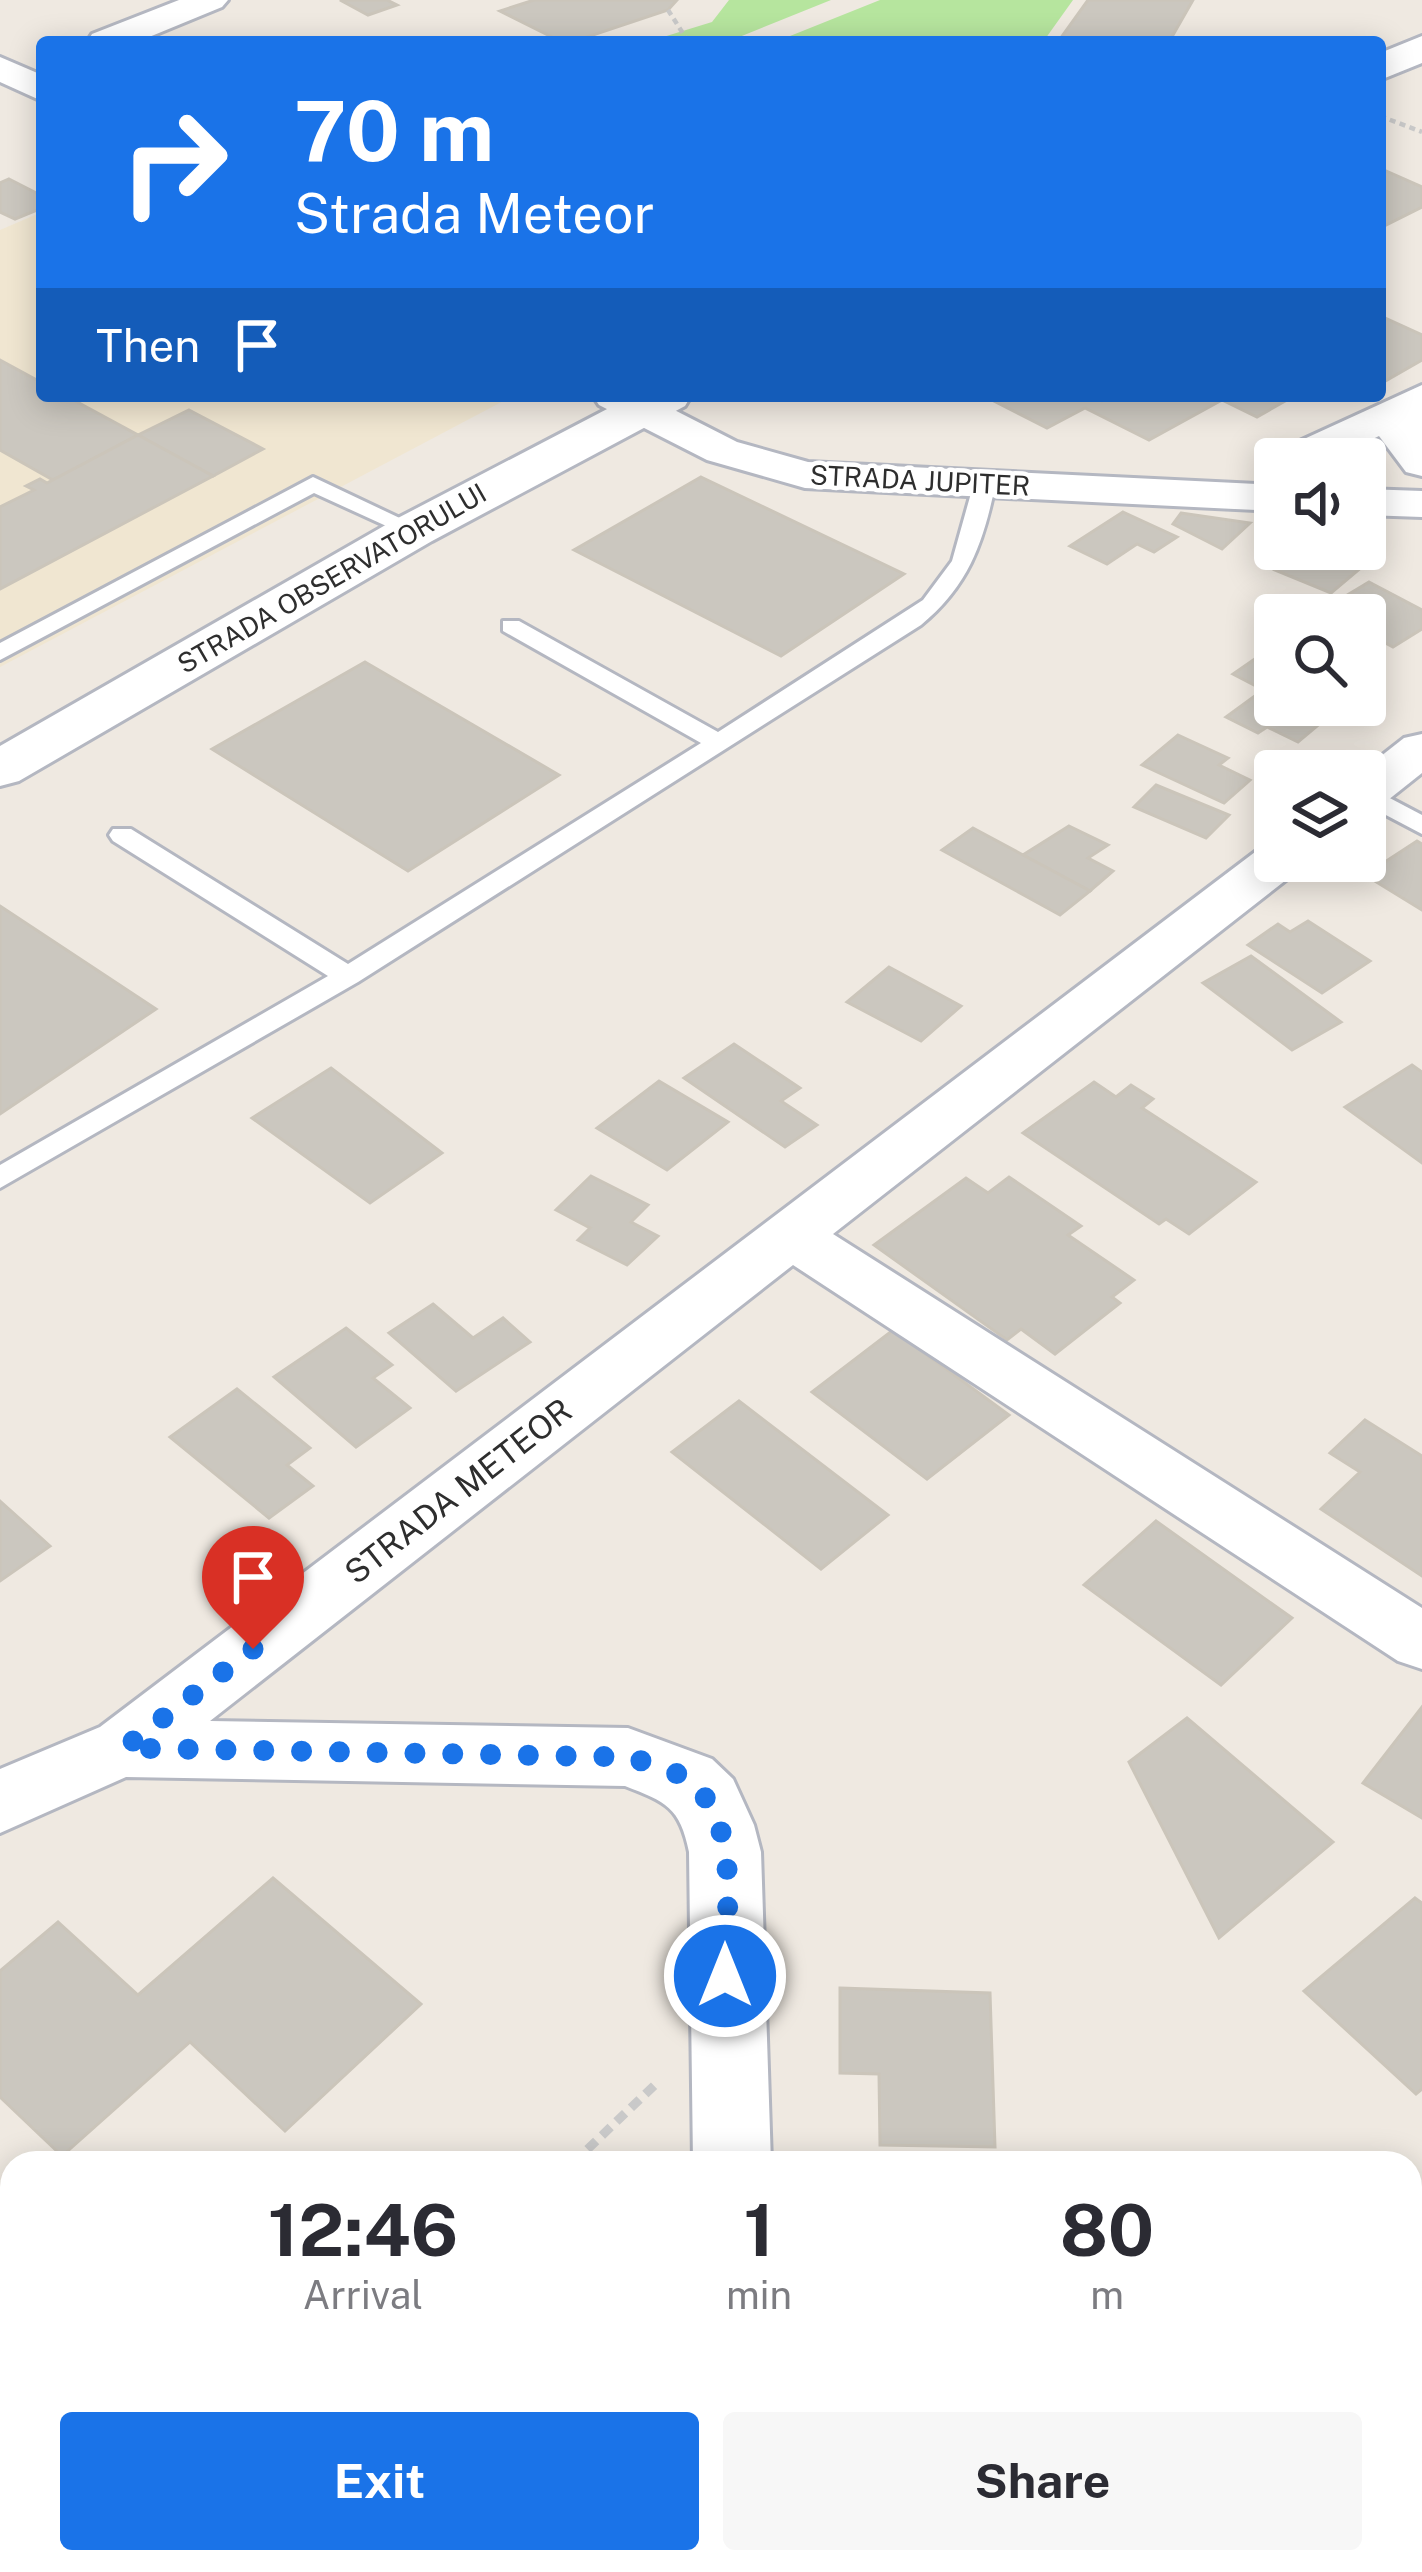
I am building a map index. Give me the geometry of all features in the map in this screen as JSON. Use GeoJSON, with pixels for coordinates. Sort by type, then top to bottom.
{"type":"FeatureCollection","features":[{"type":"Feature","properties":{"kind":"main road"},"geometry":{"type":"LineString","coordinates":[[1386,65],[1422,48]]}},
{"type":"Feature","properties":{"kind":"main road","name":"STRADA OBSERVATORULUI"},"geometry":{"type":"LineString","coordinates":[[0,769],[638,402]]}},
{"type":"Feature","properties":{"kind":"street"},"geometry":{"type":"LineString","coordinates":[[120,36],[210,0]]}},
{"type":"Feature","properties":{"kind":"street","name":"STRADA JUPITER"},"geometry":{"type":"LineString","coordinates":[[642,402],[722,451],[774,470],[845,481],[1254,497]]}},
{"type":"Feature","properties":{"kind":"street"},"geometry":{"type":"LineString","coordinates":[[1340,438],[1409,405]]}},
{"type":"Feature","properties":{"kind":"street"},"geometry":{"type":"LineString","coordinates":[[1409,405],[1401,439],[1422,463]]}},
{"type":"Feature","properties":{"kind":"street","name":"STRADA JUPITER"},"geometry":{"type":"LineString","coordinates":[[1214,495],[1254,478]]}},
{"type":"Feature","properties":{"kind":"street"},"geometry":{"type":"LineString","coordinates":[[1386,503],[1422,504]]}},
{"type":"Feature","properties":{"kind":"street"},"geometry":{"type":"LineString","coordinates":[[1386,777],[1422,749]]}},
{"type":"Feature","properties":{"kind":"street","name":"STRADA METEOR"},"geometry":{"type":"LineString","coordinates":[[124,1748],[1254,879]]}},
{"type":"Feature","properties":{"kind":"street"},"geometry":{"type":"LineString","coordinates":[[791,1235],[1422,1642]]}},
{"type":"Feature","properties":{"kind":"street"},"geometry":{"type":"LineString","coordinates":[[0,1803],[52,1775],[124,1748],[628,1757],[664,1768],[687,1780],[708,1800],[725,1852],[732,2151]]}},
{"type":"Feature","properties":{"kind":"lane"},"geometry":{"type":"LineString","coordinates":[[0,653],[313,484],[413,530]]}},
{"type":"Feature","properties":{"kind":"lane"},"geometry":{"type":"LineString","coordinates":[[0,1178],[347,976],[943,597],[968,558],[985,486]]}},
{"type":"Feature","properties":{"kind":"lane"},"geometry":{"type":"LineString","coordinates":[[511,626],[718,742]]}},
{"type":"Feature","properties":{"kind":"lane"},"geometry":{"type":"LineString","coordinates":[[1386,805],[1422,826]]}},
{"type":"Feature","properties":{"kind":"lane"},"geometry":{"type":"LineString","coordinates":[[122,835],[347,976]]}},
{"type":"Feature","properties":{"kind":"path"},"geometry":{"type":"LineString","coordinates":[[668,10],[685,36]]}},
{"type":"Feature","properties":{"kind":"path"},"geometry":{"type":"LineString","coordinates":[[1386,118],[1422,132]]}},
{"type":"Feature","properties":{"kind":"path"},"geometry":{"type":"LineString","coordinates":[[586,2151],[726,2018]]}},
{"type":"Feature","properties":{"kind":"shaded area"},"geometry":{"type":"Polygon","coordinates":[[[36,215],[36,402],[502,402],[0,667],[0,230],[36,215]]]}},
{"type":"Feature","properties":{"kind":"green space"},"geometry":{"type":"Polygon","coordinates":[[[729,0],[831,0],[742,36],[666,36],[712,22],[729,0]]]}},
{"type":"Feature","properties":{"kind":"green space"},"geometry":{"type":"Polygon","coordinates":[[[880,0],[1073,0],[1047,36],[790,36],[880,0]]]}},
{"type":"Feature","properties":{"kind":"building"},"geometry":{"type":"Polygon","coordinates":[[[340,0],[387,0],[397,5],[368,15],[340,0]]]}},
{"type":"Feature","properties":{"kind":"building"},"geometry":{"type":"Polygon","coordinates":[[[534,0],[677,0],[668,10],[590,36],[550,36],[500,11],[534,0]]]}},
{"type":"Feature","properties":{"kind":"building"},"geometry":{"type":"Polygon","coordinates":[[[1088,0],[1193,0],[1172,36],[1062,36],[1088,0]]]}},
{"type":"Feature","properties":{"kind":"building"},"geometry":{"type":"Polygon","coordinates":[[[1386,171],[1422,187],[1422,207],[1386,225],[1386,171]]]}},
{"type":"Feature","properties":{"kind":"building"},"geometry":{"type":"Polygon","coordinates":[[[9,179],[36,193],[36,210],[15,219],[0,212],[0,183],[9,179]]]}},
{"type":"Feature","properties":{"kind":"building"},"geometry":{"type":"Polygon","coordinates":[[[1386,318],[1422,335],[1422,360],[1386,381],[1386,318]]]}},
{"type":"Feature","properties":{"kind":"building"},"geometry":{"type":"Polygon","coordinates":[[[0,360],[36,380],[36,402],[77,402],[138,435],[53,480],[0,450],[0,360]]]}},
{"type":"Feature","properties":{"kind":"building"},"geometry":{"type":"Polygon","coordinates":[[[996,402],[1218,402],[1149,440],[1085,408],[1047,428],[996,402]]]}},
{"type":"Feature","properties":{"kind":"building"},"geometry":{"type":"Polygon","coordinates":[[[1226,402],[1283,402],[1257,417],[1226,402]]]}},
{"type":"Feature","properties":{"kind":"building"},"geometry":{"type":"Polygon","coordinates":[[[189,410],[263,449],[213,476],[138,435],[189,410]]]}},
{"type":"Feature","properties":{"kind":"building"},"geometry":{"type":"Polygon","coordinates":[[[138,435],[213,476],[0,589],[0,507],[34,490],[26,486],[40,479],[47,483],[138,435]]]}},
{"type":"Feature","properties":{"kind":"building"},"geometry":{"type":"Polygon","coordinates":[[[701,477],[904,574],[781,656],[574,550],[701,477]]]}},
{"type":"Feature","properties":{"kind":"building"},"geometry":{"type":"Polygon","coordinates":[[[1123,512],[1177,537],[1154,552],[1137,544],[1107,564],[1070,546],[1123,512]]]}},
{"type":"Feature","properties":{"kind":"building"},"geometry":{"type":"Polygon","coordinates":[[[1181,513],[1250,523],[1222,549],[1173,524],[1181,513]]]}},
{"type":"Feature","properties":{"kind":"building"},"geometry":{"type":"Polygon","coordinates":[[[1275,570],[1358,570],[1331,593],[1275,570]]]}},
{"type":"Feature","properties":{"kind":"building"},"geometry":{"type":"Polygon","coordinates":[[[1369,582],[1422,610],[1422,629],[1393,647],[1386,643],[1386,594],[1349,594],[1369,582]]]}},
{"type":"Feature","properties":{"kind":"building"},"geometry":{"type":"Polygon","coordinates":[[[1254,660],[1254,685],[1233,674],[1254,660]]]}},
{"type":"Feature","properties":{"kind":"building"},"geometry":{"type":"Polygon","coordinates":[[[365,662],[559,775],[408,871],[212,749],[365,662]]]}},
{"type":"Feature","properties":{"kind":"building"},"geometry":{"type":"Polygon","coordinates":[[[1254,697],[1254,726],[1317,726],[1298,742],[1267,727],[1258,733],[1226,717],[1254,697]]]}},
{"type":"Feature","properties":{"kind":"building"},"geometry":{"type":"Polygon","coordinates":[[[1178,735],[1228,758],[1219,765],[1250,780],[1224,803],[1142,765],[1178,735]]]}},
{"type":"Feature","properties":{"kind":"building"},"geometry":{"type":"Polygon","coordinates":[[[1156,785],[1229,815],[1206,838],[1134,807],[1156,785]]]}},
{"type":"Feature","properties":{"kind":"building"},"geometry":{"type":"Polygon","coordinates":[[[1069,826],[1108,845],[1088,858],[1113,871],[1090,891],[1023,855],[1069,826]]]}},
{"type":"Feature","properties":{"kind":"building"},"geometry":{"type":"Polygon","coordinates":[[[973,828],[1090,891],[1060,915],[942,850],[973,828]]]}},
{"type":"Feature","properties":{"kind":"building"},"geometry":{"type":"Polygon","coordinates":[[[1417,841],[1422,844],[1422,910],[1376,882],[1386,882],[1386,861],[1417,841]]]}},
{"type":"Feature","properties":{"kind":"building"},"geometry":{"type":"Polygon","coordinates":[[[0,906],[156,1009],[0,1114],[0,906]]]}},
{"type":"Feature","properties":{"kind":"building"},"geometry":{"type":"Polygon","coordinates":[[[1308,921],[1370,961],[1322,993],[1248,945],[1278,924],[1290,932],[1308,921]]]}},
{"type":"Feature","properties":{"kind":"building"},"geometry":{"type":"Polygon","coordinates":[[[1251,956],[1341,1022],[1292,1050],[1203,983],[1251,956]]]}},
{"type":"Feature","properties":{"kind":"building"},"geometry":{"type":"Polygon","coordinates":[[[889,967],[961,1006],[921,1041],[847,1002],[889,967]]]}},
{"type":"Feature","properties":{"kind":"building"},"geometry":{"type":"Polygon","coordinates":[[[734,1044],[800,1088],[781,1101],[817,1125],[785,1147],[684,1078],[734,1044]]]}},
{"type":"Feature","properties":{"kind":"building"},"geometry":{"type":"Polygon","coordinates":[[[1412,1065],[1422,1072],[1422,1163],[1345,1107],[1412,1065]]]}},
{"type":"Feature","properties":{"kind":"building"},"geometry":{"type":"Polygon","coordinates":[[[331,1068],[442,1153],[370,1203],[252,1118],[331,1068]]]}},
{"type":"Feature","properties":{"kind":"building"},"geometry":{"type":"Polygon","coordinates":[[[659,1081],[728,1122],[667,1170],[597,1128],[659,1081]]]}},
{"type":"Feature","properties":{"kind":"building"},"geometry":{"type":"Polygon","coordinates":[[[1094,1082],[1116,1097],[1131,1085],[1153,1099],[1142,1108],[1256,1182],[1189,1234],[1166,1219],[1159,1224],[1023,1133],[1094,1082]]]}},
{"type":"Feature","properties":{"kind":"building"},"geometry":{"type":"Polygon","coordinates":[[[591,1176],[648,1205],[631,1222],[658,1236],[627,1265],[578,1240],[590,1228],[556,1210],[591,1176]]]}},
{"type":"Feature","properties":{"kind":"building"},"geometry":{"type":"Polygon","coordinates":[[[1009,1177],[1081,1226],[1068,1235],[1134,1280],[1112,1297],[1120,1303],[1055,1354],[1021,1329],[1007,1340],[874,1245],[966,1178],[988,1193],[1009,1177]]]}},
{"type":"Feature","properties":{"kind":"building"},"geometry":{"type":"Polygon","coordinates":[[[433,1304],[473,1338],[503,1318],[530,1342],[456,1391],[389,1333],[433,1304]]]}},
{"type":"Feature","properties":{"kind":"building"},"geometry":{"type":"Polygon","coordinates":[[[346,1328],[392,1365],[373,1378],[410,1408],[356,1447],[274,1377],[346,1328]]]}},
{"type":"Feature","properties":{"kind":"building"},"geometry":{"type":"Polygon","coordinates":[[[893,1330],[1009,1415],[927,1479],[812,1392],[893,1330]]]}},
{"type":"Feature","properties":{"kind":"building"},"geometry":{"type":"Polygon","coordinates":[[[237,1389],[310,1448],[287,1465],[313,1486],[269,1518],[170,1437],[237,1389]]]}},
{"type":"Feature","properties":{"kind":"building"},"geometry":{"type":"Polygon","coordinates":[[[739,1401],[888,1515],[821,1569],[672,1452],[739,1401]]]}},
{"type":"Feature","properties":{"kind":"building"},"geometry":{"type":"Polygon","coordinates":[[[1365,1420],[1422,1456],[1422,1576],[1321,1509],[1360,1472],[1330,1453],[1365,1420]]]}},
{"type":"Feature","properties":{"kind":"building"},"geometry":{"type":"Polygon","coordinates":[[[0,1501],[50,1546],[0,1581],[0,1501]]]}},
{"type":"Feature","properties":{"kind":"building"},"geometry":{"type":"Polygon","coordinates":[[[1156,1521],[1292,1618],[1221,1685],[1084,1585],[1156,1521]]]}},
{"type":"Feature","properties":{"kind":"building"},"geometry":{"type":"Polygon","coordinates":[[[1422,1707],[1422,1818],[1363,1783],[1422,1707]]]}},
{"type":"Feature","properties":{"kind":"building"},"geometry":{"type":"Polygon","coordinates":[[[1187,1718],[1333,1842],[1219,1938],[1129,1762],[1187,1718]]]}},
{"type":"Feature","properties":{"kind":"building"},"geometry":{"type":"Polygon","coordinates":[[[273,1878],[421,2004],[285,2131],[190,2042],[68,2151],[57,2151],[0,2097],[0,1971],[58,1922],[138,1995],[273,1878]]]}},
{"type":"Feature","properties":{"kind":"building"},"geometry":{"type":"Polygon","coordinates":[[[1415,1898],[1422,1903],[1422,2089],[1416,2094],[1304,1991],[1415,1898]]]}},
{"type":"Feature","properties":{"kind":"building"},"geometry":{"type":"Polygon","coordinates":[[[840,1988],[990,1993],[995,2147],[880,2145],[879,2074],[840,2073],[840,1988]]]}},
{"type":"Feature","properties":{"kind":"route"},"geometry":{"type":"LineString","coordinates":[[253,1649],[124,1748],[628,1757],[664,1768],[687,1780],[708,1800],[719,1825],[725,1852],[725,1976]]}}]}
